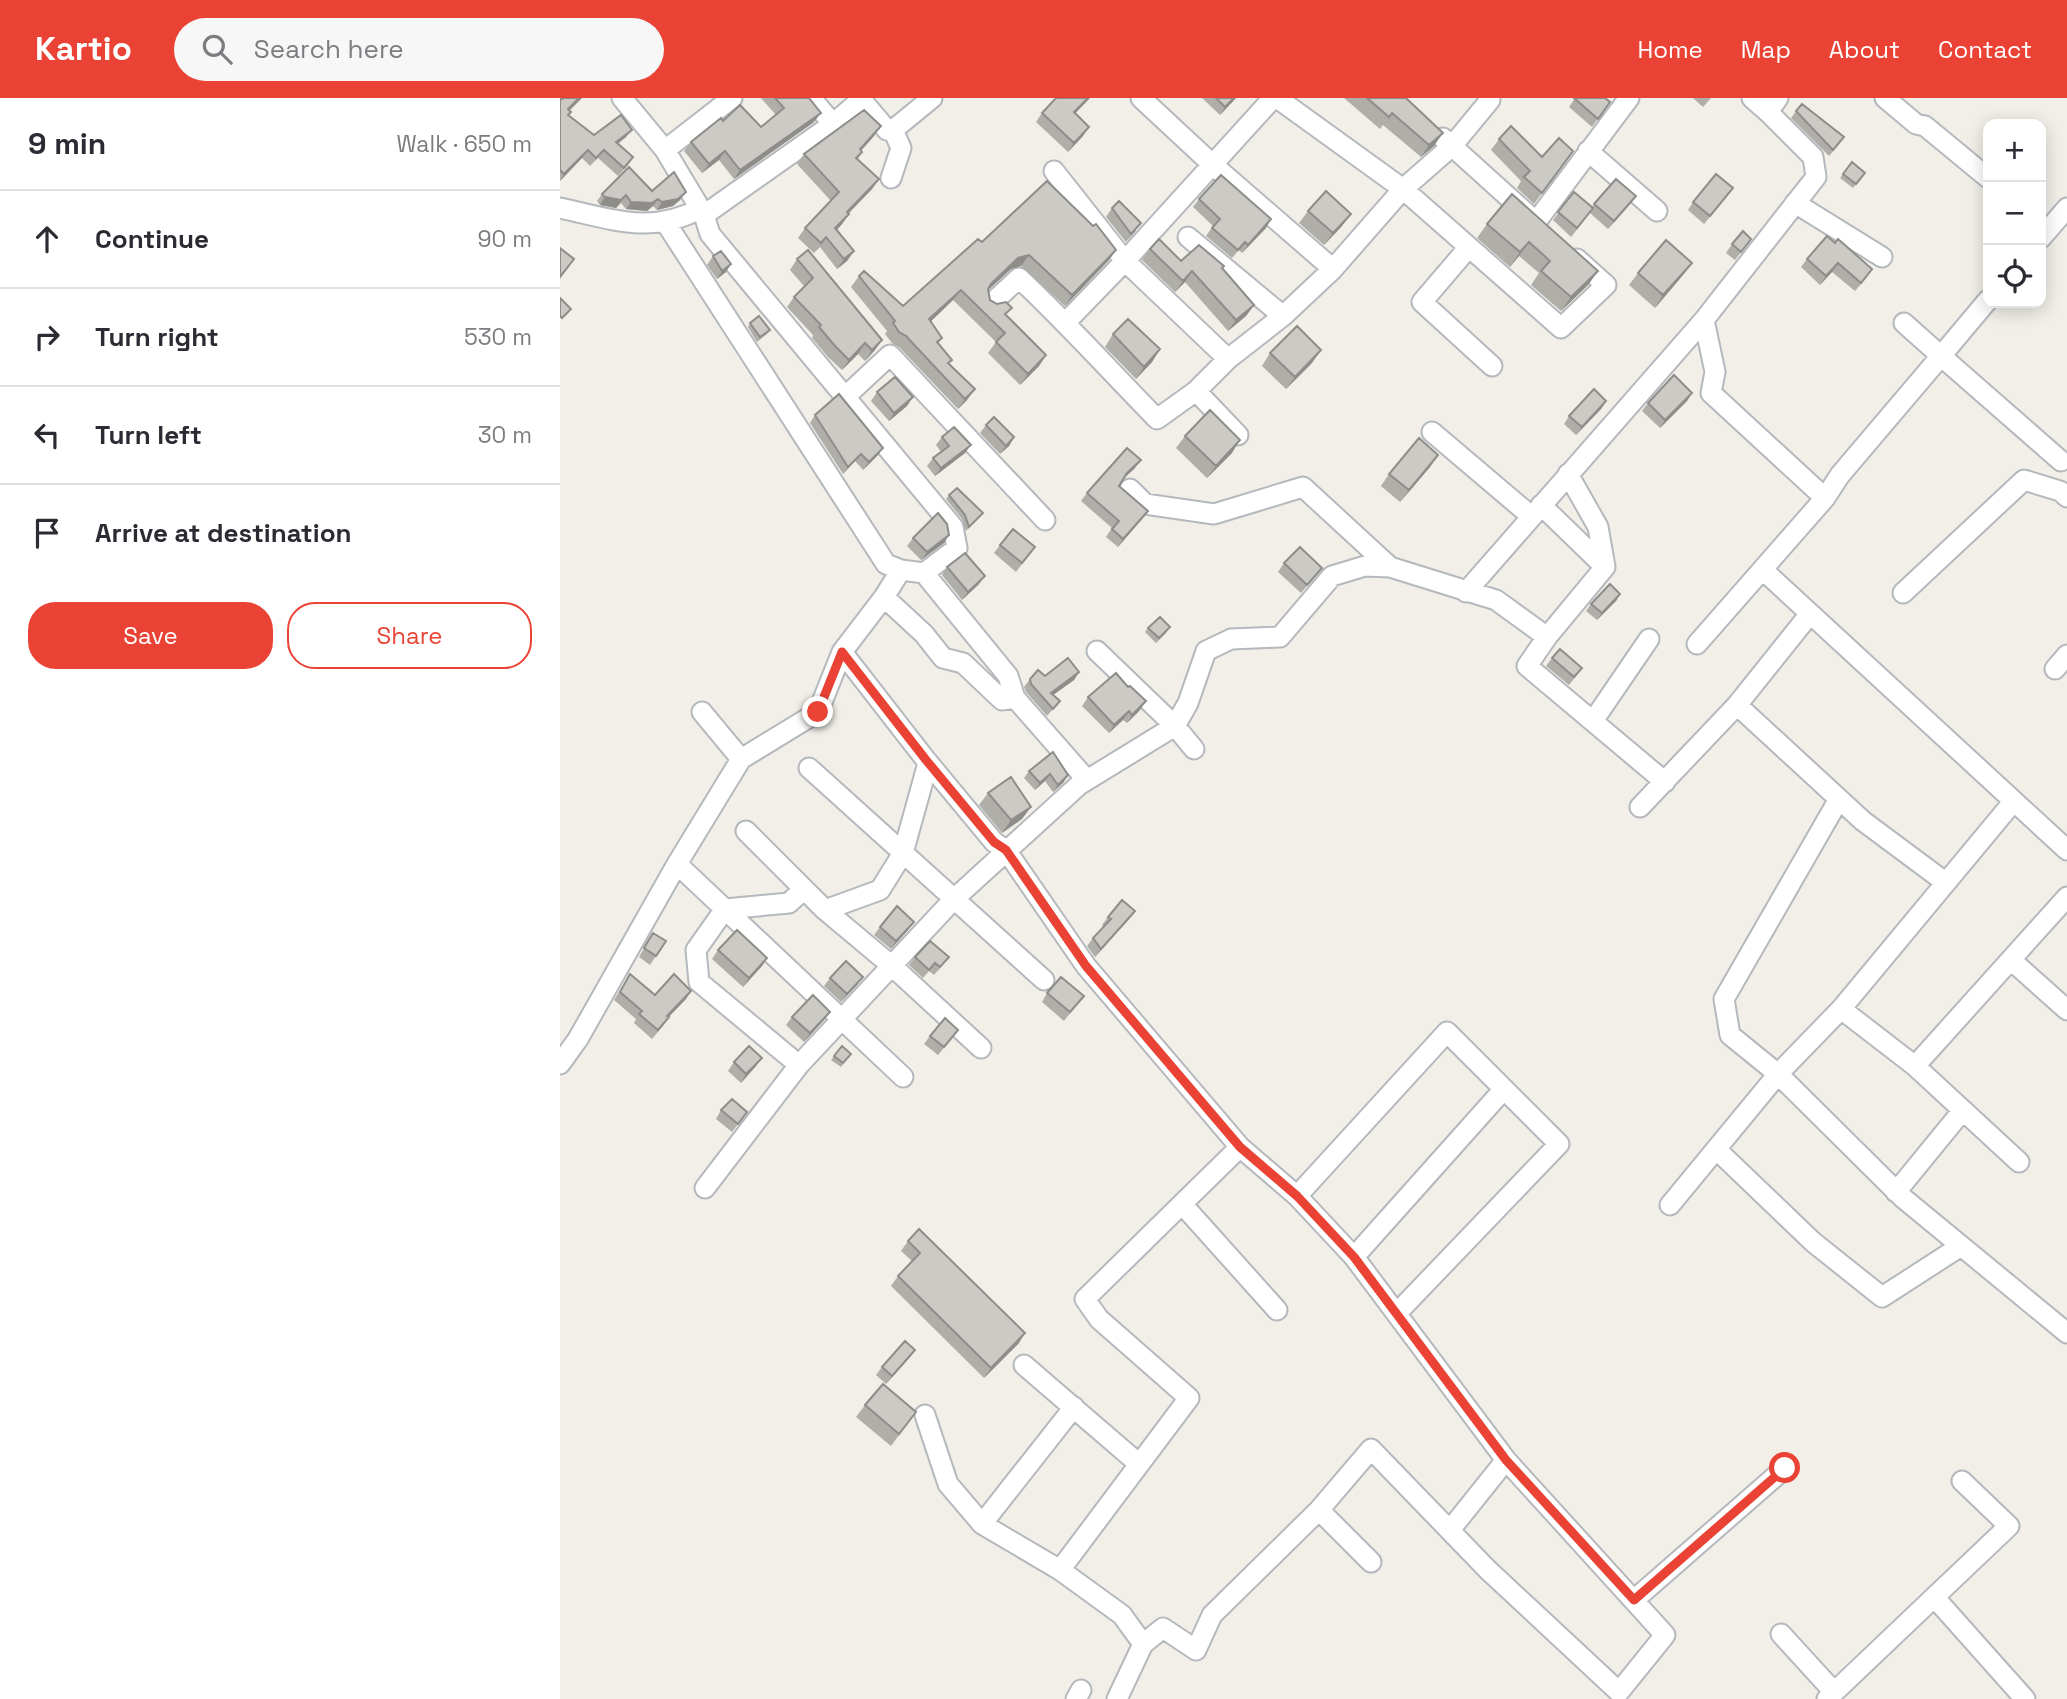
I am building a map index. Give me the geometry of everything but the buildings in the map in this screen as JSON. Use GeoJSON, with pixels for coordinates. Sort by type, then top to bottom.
{"type":"FeatureCollection","features":[{"type":"Feature","properties":{"kind":"street"},"geometry":{"type":"LineString","coordinates":[[622,98],[665,149],[702,212],[710,234],[953,527],[957,548],[924,573]]}},
{"type":"Feature","properties":{"kind":"street"},"geometry":{"type":"LineString","coordinates":[[665,149],[732,98]]}},
{"type":"Feature","properties":{"kind":"street"},"geometry":{"type":"LineString","coordinates":[[811,98],[833,124]]}},
{"type":"Feature","properties":{"kind":"street"},"geometry":{"type":"LineString","coordinates":[[560,208],[630,223],[666,223],[702,212],[833,124],[856,104],[865,104],[887,130],[893,131],[932,98]]}},
{"type":"Feature","properties":{"kind":"street"},"geometry":{"type":"LineString","coordinates":[[1141,98],[1213,165],[1333,269]]}},
{"type":"Feature","properties":{"kind":"street"},"geometry":{"type":"LineString","coordinates":[[1066,322],[1275,98],[1403,189],[1561,328],[1606,285],[1566,249]]}},
{"type":"Feature","properties":{"kind":"street"},"geometry":{"type":"LineString","coordinates":[[1432,127],[1541,226],[1588,151],[1629,98]]}},
{"type":"Feature","properties":{"kind":"street"},"geometry":{"type":"LineString","coordinates":[[1466,592],[1704,320],[1816,177],[1814,157],[1773,105],[1752,98]]}},
{"type":"Feature","properties":{"kind":"street"},"geometry":{"type":"LineString","coordinates":[[1885,98],[1916,124],[1925,126],[1983,174]]}},
{"type":"Feature","properties":{"kind":"street"},"geometry":{"type":"LineString","coordinates":[[992,303],[1019,278],[1066,322],[1157,419],[1196,391],[1228,359],[1283,316],[1333,269],[1403,189],[1452,146],[1490,100]]}},
{"type":"Feature","properties":{"kind":"street"},"geometry":{"type":"LineString","coordinates":[[891,178],[901,148],[893,131]]}},
{"type":"Feature","properties":{"kind":"street"},"geometry":{"type":"LineString","coordinates":[[1588,151],[1657,211]]}},
{"type":"Feature","properties":{"kind":"street"},"geometry":{"type":"LineString","coordinates":[[1054,171],[1125,261],[1228,359]]}},
{"type":"Feature","properties":{"kind":"street"},"geometry":{"type":"LineString","coordinates":[[1795,203],[1882,257]]}},
{"type":"Feature","properties":{"kind":"street"},"geometry":{"type":"LineString","coordinates":[[2046,227],[2067,208]]}},
{"type":"Feature","properties":{"kind":"street"},"geometry":{"type":"LineString","coordinates":[[666,223],[886,564],[901,570],[924,573],[1008,676],[1015,698],[1087,780]]}},
{"type":"Feature","properties":{"kind":"street"},"geometry":{"type":"LineString","coordinates":[[1188,237],[1283,316]]}},
{"type":"Feature","properties":{"kind":"street"},"geometry":{"type":"LineString","coordinates":[[1469,247],[1422,302],[1492,366]]}},
{"type":"Feature","properties":{"kind":"street"},"geometry":{"type":"LineString","coordinates":[[1697,644],[1825,498],[1840,475],[1983,306]]}},
{"type":"Feature","properties":{"kind":"street"},"geometry":{"type":"LineString","coordinates":[[1704,320],[1715,372],[1711,393],[1825,498]]}},
{"type":"Feature","properties":{"kind":"street"},"geometry":{"type":"LineString","coordinates":[[1904,323],[2065,460]]}},
{"type":"Feature","properties":{"kind":"street"},"geometry":{"type":"LineString","coordinates":[[846,396],[890,355],[1045,520]]}},
{"type":"Feature","properties":{"kind":"street"},"geometry":{"type":"LineString","coordinates":[[1196,391],[1238,435]]}},
{"type":"Feature","properties":{"kind":"street"},"geometry":{"type":"LineString","coordinates":[[1432,432],[1605,567]]}},
{"type":"Feature","properties":{"kind":"street"},"geometry":{"type":"LineString","coordinates":[[1568,474],[1598,527],[1605,567],[1547,637],[1527,666],[1665,782]]}},
{"type":"Feature","properties":{"kind":"street"},"geometry":{"type":"LineString","coordinates":[[1903,593],[2024,480],[2065,490]]}},
{"type":"Feature","properties":{"kind":"street"},"geometry":{"type":"LineString","coordinates":[[1130,489],[1145,504],[1214,514],[1303,487],[1390,568]]}},
{"type":"Feature","properties":{"kind":"street"},"geometry":{"type":"LineString","coordinates":[[705,1188],[799,1065],[954,899],[1087,780],[1175,726],[1188,703],[1206,651],[1231,639],[1280,637],[1332,576],[1365,566],[1390,568],[1496,600],[1547,637]]}},
{"type":"Feature","properties":{"kind":"street"},"geometry":{"type":"LineString","coordinates":[[560,1064],[578,1039],[677,864],[741,759],[818,712],[842,652],[901,570]]}},
{"type":"Feature","properties":{"kind":"street"},"geometry":{"type":"LineString","coordinates":[[1763,570],[2067,850]]}},
{"type":"Feature","properties":{"kind":"street"},"geometry":{"type":"LineString","coordinates":[[884,597],[923,634],[943,658],[963,663],[1002,700],[1015,698]]}},
{"type":"Feature","properties":{"kind":"street"},"geometry":{"type":"LineString","coordinates":[[1640,807],[1737,705],[1809,615]]}},
{"type":"Feature","properties":{"kind":"street"},"geometry":{"type":"LineString","coordinates":[[1593,721],[1649,639]]}},
{"type":"Feature","properties":{"kind":"street"},"geometry":{"type":"LineString","coordinates":[[1097,651],[1175,726],[1194,748]]}},
{"type":"Feature","properties":{"kind":"street"},"geometry":{"type":"LineString","coordinates":[[842,652],[928,763],[994,842],[1006,850],[1086,966],[1240,1147],[1297,1196],[1354,1257],[1506,1460],[1665,1634],[1619,1692],[1488,1570],[1371,1449],[1319,1510],[1212,1615],[1196,1650],[1163,1628],[1143,1644],[1117,1699]]}},
{"type":"Feature","properties":{"kind":"street"},"geometry":{"type":"LineString","coordinates":[[1737,705],[1863,821],[1945,882]]}},
{"type":"Feature","properties":{"kind":"street"},"geometry":{"type":"LineString","coordinates":[[702,712],[741,759]]}},
{"type":"Feature","properties":{"kind":"street"},"geometry":{"type":"LineString","coordinates":[[825,910],[880,890],[904,853],[928,763]]}},
{"type":"Feature","properties":{"kind":"street"},"geometry":{"type":"LineString","coordinates":[[809,768],[1044,980]]}},
{"type":"Feature","properties":{"kind":"street"},"geometry":{"type":"LineString","coordinates":[[1839,799],[1724,999],[1730,1035],[1778,1074],[1896,1192],[2067,1333]]}},
{"type":"Feature","properties":{"kind":"street"},"geometry":{"type":"LineString","coordinates":[[1670,1205],[1778,1074],[1841,1009],[2013,802]]}},
{"type":"Feature","properties":{"kind":"street"},"geometry":{"type":"LineString","coordinates":[[746,831],[825,910],[892,966],[981,1048]]}},
{"type":"Feature","properties":{"kind":"street"},"geometry":{"type":"LineString","coordinates":[[677,864],[903,1077]]}},
{"type":"Feature","properties":{"kind":"street"},"geometry":{"type":"LineString","coordinates":[[799,1065],[699,982],[696,950],[725,909],[789,902],[804,888]]}},
{"type":"Feature","properties":{"kind":"street"},"geometry":{"type":"LineString","coordinates":[[1915,1066],[2067,897]]}},
{"type":"Feature","properties":{"kind":"street"},"geometry":{"type":"LineString","coordinates":[[2011,960],[2067,1010]]}},
{"type":"Feature","properties":{"kind":"street"},"geometry":{"type":"LineString","coordinates":[[1841,1009],[1915,1066],[2019,1162]]}},
{"type":"Feature","properties":{"kind":"street"},"geometry":{"type":"LineString","coordinates":[[1297,1196],[1447,1031],[1559,1143],[1396,1313]]}},
{"type":"Feature","properties":{"kind":"street"},"geometry":{"type":"LineString","coordinates":[[1354,1257],[1504,1089]]}},
{"type":"Feature","properties":{"kind":"street"},"geometry":{"type":"LineString","coordinates":[[1896,1192],[1963,1110]]}},
{"type":"Feature","properties":{"kind":"street"},"geometry":{"type":"LineString","coordinates":[[1060,1570],[1189,1398],[1099,1319],[1085,1299],[1240,1147]]}},
{"type":"Feature","properties":{"kind":"street"},"geometry":{"type":"LineString","coordinates":[[1717,1150],[1813,1242],[1882,1297],[1961,1246]]}},
{"type":"Feature","properties":{"kind":"street"},"geometry":{"type":"LineString","coordinates":[[1182,1204],[1277,1310]]}},
{"type":"Feature","properties":{"kind":"street"},"geometry":{"type":"LineString","coordinates":[[1024,1365],[1139,1464]]}},
{"type":"Feature","properties":{"kind":"street"},"geometry":{"type":"LineString","coordinates":[[982,1524],[1074,1407]]}},
{"type":"Feature","properties":{"kind":"street"},"geometry":{"type":"LineString","coordinates":[[925,1415],[948,1484],[982,1524],[1060,1570],[1122,1615],[1143,1644]]}},
{"type":"Feature","properties":{"kind":"street"},"geometry":{"type":"LineString","coordinates":[[1450,1530],[1506,1460]]}},
{"type":"Feature","properties":{"kind":"street"},"geometry":{"type":"LineString","coordinates":[[1634,1600],[1785,1468]]}},
{"type":"Feature","properties":{"kind":"street"},"geometry":{"type":"LineString","coordinates":[[1781,1634],[1831,1696],[2008,1527],[1962,1481]]}},
{"type":"Feature","properties":{"kind":"street"},"geometry":{"type":"LineString","coordinates":[[1319,1510],[1371,1562]]}},
{"type":"Feature","properties":{"kind":"street"},"geometry":{"type":"LineString","coordinates":[[1935,1598],[2025,1699]]}},
{"type":"Feature","properties":{"kind":"route"},"geometry":{"type":"LineString","coordinates":[[818,712],[842,652],[926,760],[994,842],[1006,850],[1086,966],[1240,1147],[1297,1196],[1354,1257],[1506,1460],[1634,1600],[1785,1468]]}}]}
